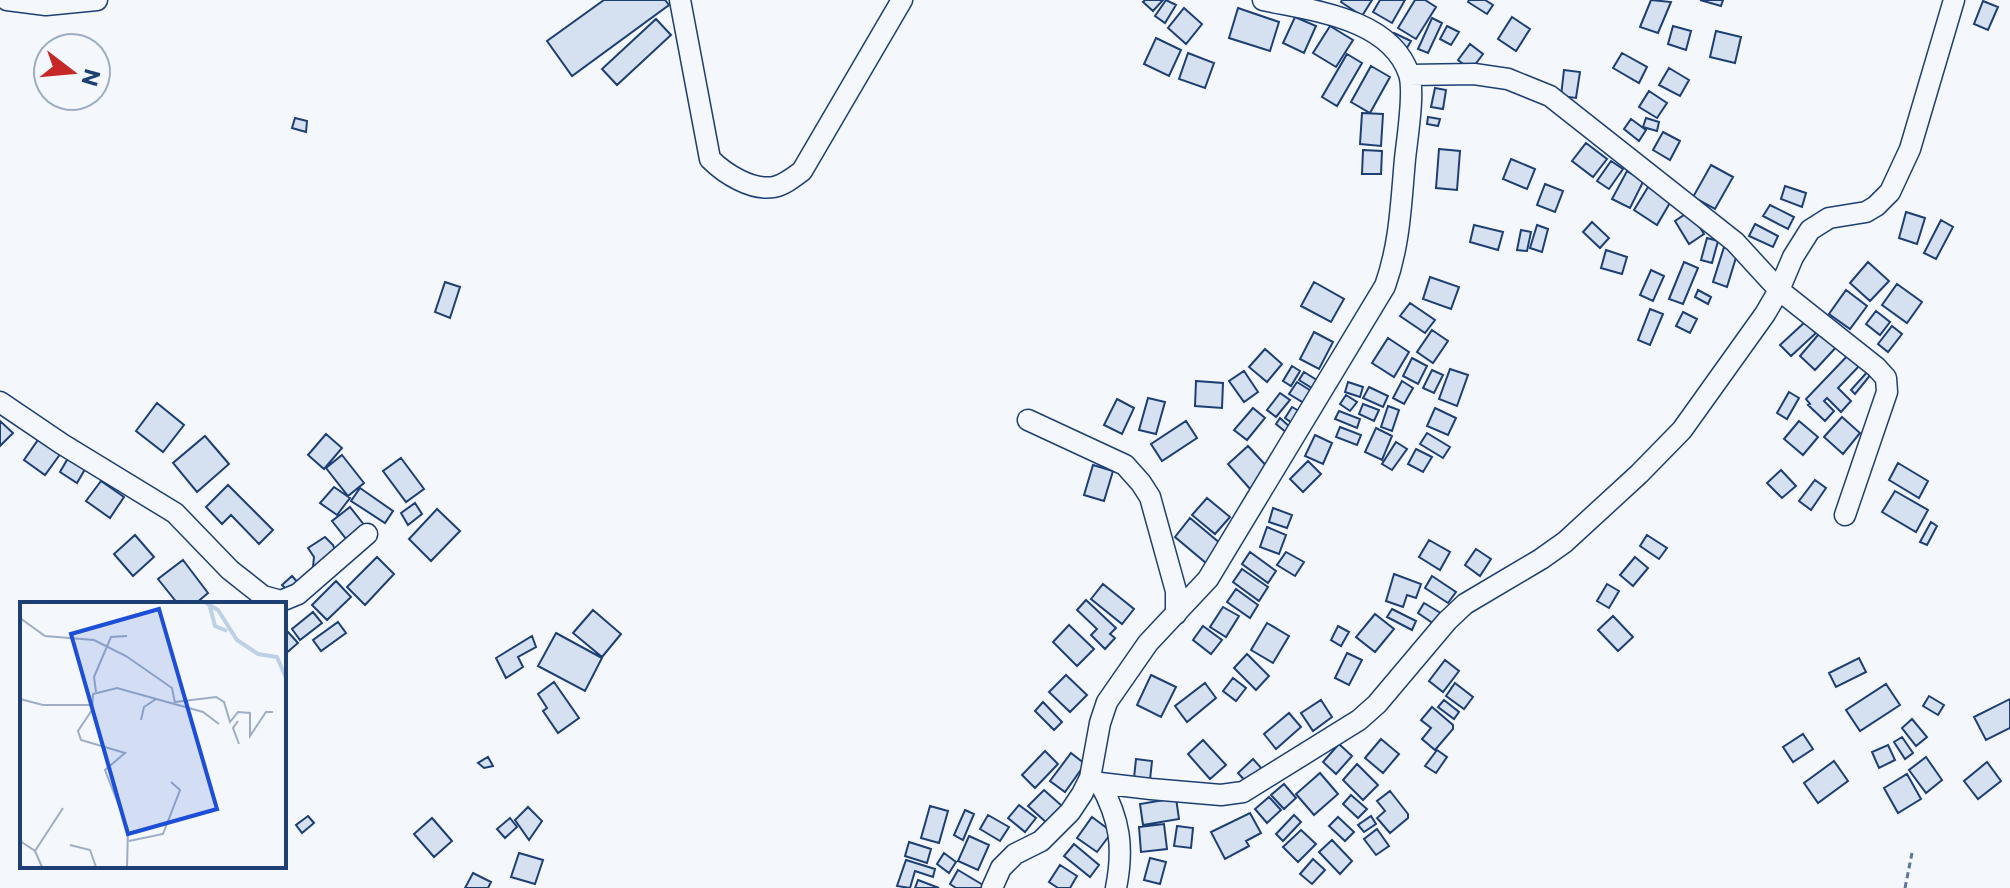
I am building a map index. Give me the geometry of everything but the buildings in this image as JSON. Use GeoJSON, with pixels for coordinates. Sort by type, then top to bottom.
{"type":"FeatureCollection","features":[{"type":"Feature","properties":{"kind":"street"},"geometry":{"type":"LineString","coordinates":[[7,0],[46,5],[97,0]]}},
{"type":"Feature","properties":{"kind":"street"},"geometry":{"type":"LineString","coordinates":[[680,0],[710,159],[730,175],[762,188],[777,186],[802,171],[902,0]]}},
{"type":"Feature","properties":{"kind":"street"},"geometry":{"type":"LineString","coordinates":[[992,888],[1001,868],[1015,854],[1041,841],[1095,781],[1100,723],[1107,702],[1130,665],[1208,579],[1385,286],[1394,262],[1400,231],[1410,75],[1391,45],[1377,32],[1298,4],[1263,0]]}},
{"type":"Feature","properties":{"kind":"street"},"geometry":{"type":"LineString","coordinates":[[1095,781],[1221,795],[1243,792],[1359,720],[1377,704],[1465,604],[1565,542],[1682,430],[1765,314],[1810,230],[1829,218],[1866,212],[1890,192],[1910,149],[1954,0]]}},
{"type":"Feature","properties":{"kind":"street"},"geometry":{"type":"LineString","coordinates":[[1410,75],[1474,74],[1508,79],[1550,96],[1735,242],[1779,290],[1886,378],[1887,392],[1845,515]]}},
{"type":"Feature","properties":{"kind":"street"},"geometry":{"type":"LineString","coordinates":[[0,402],[175,513],[230,570],[271,600],[287,600],[298,594],[367,534]]}},
{"type":"Feature","properties":{"kind":"street"},"geometry":{"type":"LineString","coordinates":[[1028,420],[1125,465],[1141,483],[1150,497],[1176,591],[1176,614]]}},
{"type":"Feature","properties":{"kind":"street"},"geometry":{"type":"LineString","coordinates":[[1095,781],[1113,807],[1121,845],[1116,888]]}},
{"type":"Feature","properties":{"kind":"path"},"geometry":{"type":"LineString","coordinates":[[1905,888],[1912,853]]}}]}
